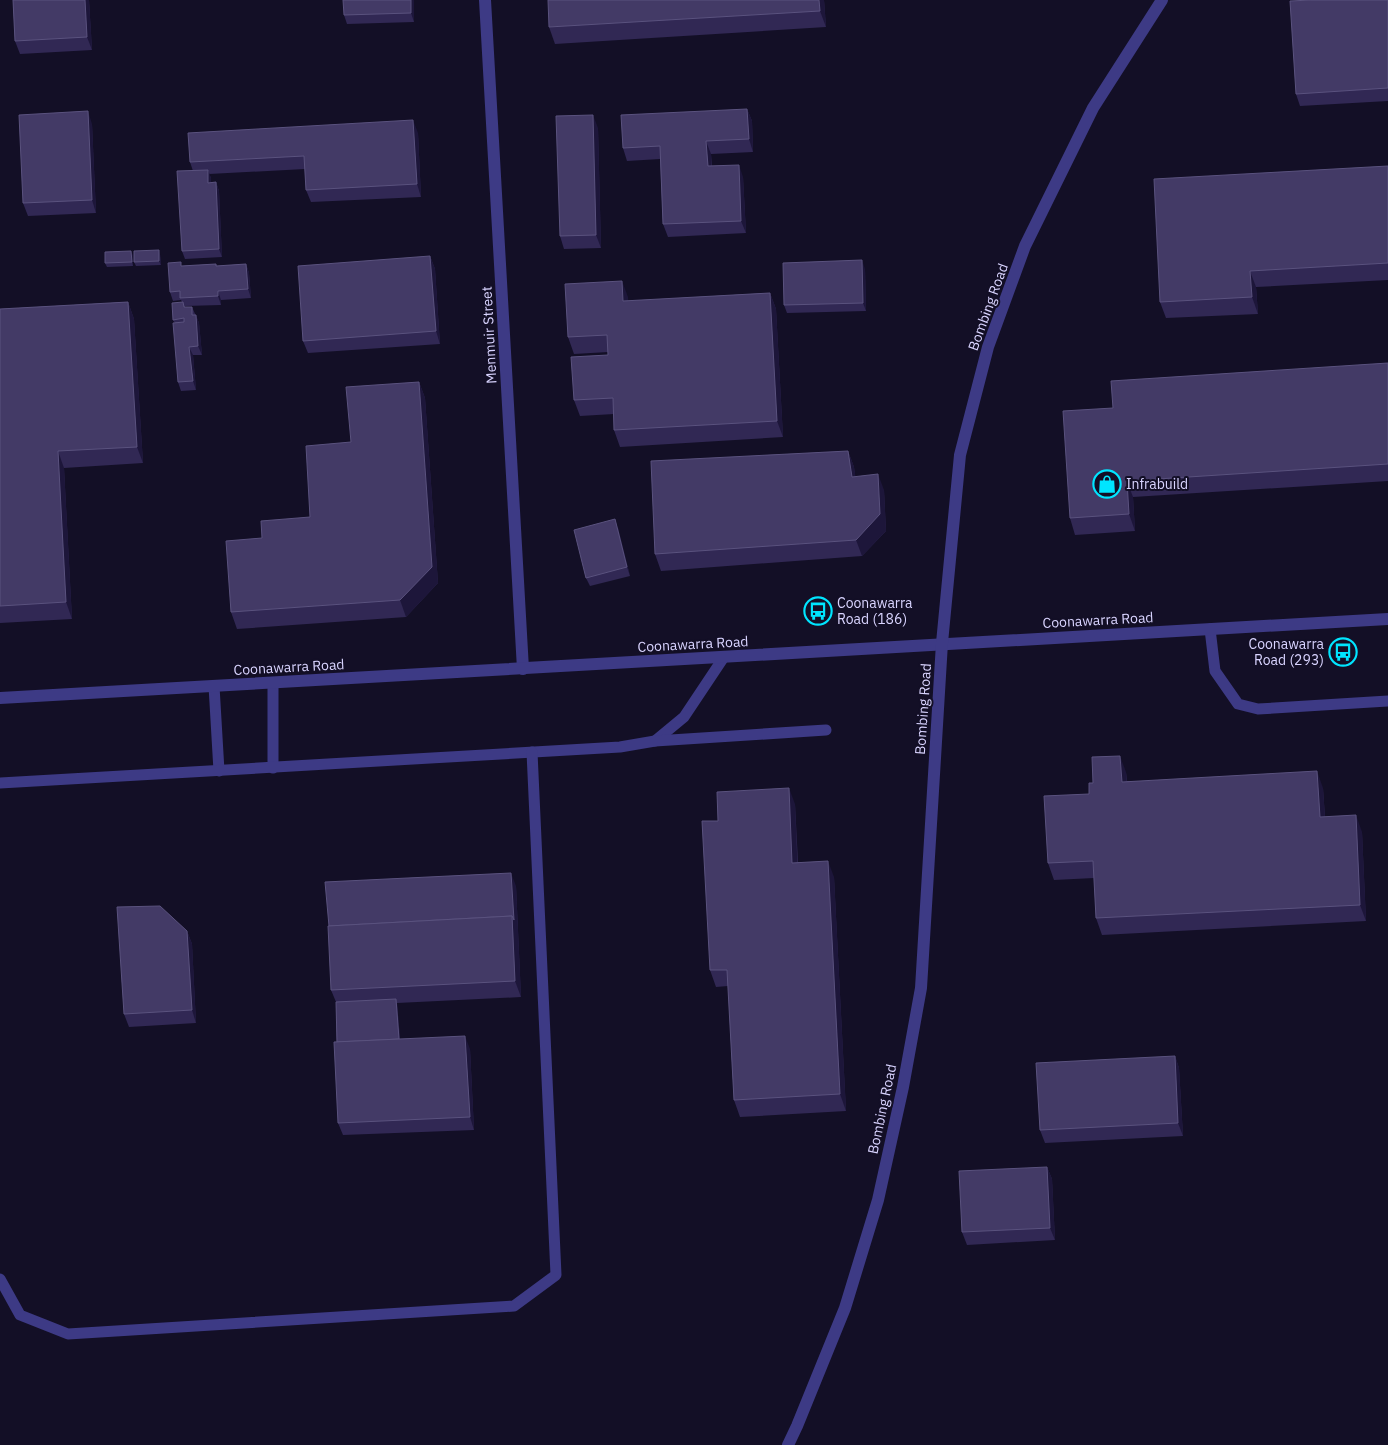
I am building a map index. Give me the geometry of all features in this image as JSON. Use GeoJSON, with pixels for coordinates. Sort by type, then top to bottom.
{"type":"FeatureCollection","features":[{"type":"Feature","properties":{"kind":"street","name":"Menmuir Street"},"geometry":{"type":"LineString","coordinates":[[484,0],[522,669]]}},
{"type":"Feature","properties":{"kind":"street","name":"Bombing Road"},"geometry":{"type":"LineString","coordinates":[[788,1445],[844,1308],[878,1200],[903,1086],[921,988],[942,644],[960,455],[988,347],[1025,246],[1093,108],[1162,0]]}},
{"type":"Feature","properties":{"kind":"street","name":"Coonawarra Road"},"geometry":{"type":"LineString","coordinates":[[0,698],[1388,619]]}},
{"type":"Feature","properties":{"kind":"lane"},"geometry":{"type":"LineString","coordinates":[[1210,629],[1215,671],[1238,704],[1258,709],[1388,701]]}},
{"type":"Feature","properties":{"kind":"lane"},"geometry":{"type":"LineString","coordinates":[[655,741],[684,717],[724,657]]}},
{"type":"Feature","properties":{"kind":"lane"},"geometry":{"type":"LineString","coordinates":[[273,683],[273,768]]}},
{"type":"Feature","properties":{"kind":"lane"},"geometry":{"type":"LineString","coordinates":[[214,686],[219,771]]}},
{"type":"Feature","properties":{"kind":"lane"},"geometry":{"type":"LineString","coordinates":[[0,783],[620,747],[655,741],[826,730]]}},
{"type":"Feature","properties":{"kind":"lane"},"geometry":{"type":"LineString","coordinates":[[0,1279],[20,1315],[68,1334],[514,1306],[556,1275],[532,752]]}},
{"type":"Feature","properties":{"kind":"building"},"geometry":{"type":"Polygon","coordinates":[[[13,0],[85,0],[87,37],[15,41],[13,0]]]}},
{"type":"Feature","properties":{"kind":"building"},"geometry":{"type":"Polygon","coordinates":[[[343,0],[411,0],[411,13],[344,15],[343,0]]]}},
{"type":"Feature","properties":{"kind":"building"},"geometry":{"type":"Polygon","coordinates":[[[548,0],[819,0],[820,11],[549,27],[548,0]]]}},
{"type":"Feature","properties":{"kind":"building"},"geometry":{"type":"Polygon","coordinates":[[[1388,0],[1388,88],[1296,94],[1290,1],[1388,0]]]}},
{"type":"Feature","properties":{"kind":"building"},"geometry":{"type":"Polygon","coordinates":[[[747,109],[749,139],[706,141],[708,166],[739,165],[741,221],[663,224],[660,146],[623,148],[621,115],[747,109]]]}},
{"type":"Feature","properties":{"kind":"building"},"geometry":{"type":"Polygon","coordinates":[[[88,111],[92,200],[23,203],[19,115],[88,111]]]}},
{"type":"Feature","properties":{"kind":"building"},"geometry":{"type":"Polygon","coordinates":[[[593,115],[596,235],[560,236],[556,116],[593,115]]]}},
{"type":"Feature","properties":{"kind":"building"},"geometry":{"type":"Polygon","coordinates":[[[413,120],[417,184],[306,190],[304,156],[190,162],[188,133],[413,120]]]}},
{"type":"Feature","properties":{"kind":"building"},"geometry":{"type":"Polygon","coordinates":[[[1388,166],[1388,263],[1250,271],[1252,297],[1160,302],[1154,179],[1388,166]]]}},
{"type":"Feature","properties":{"kind":"building"},"geometry":{"type":"Polygon","coordinates":[[[208,170],[208,183],[216,182],[219,249],[182,251],[177,171],[208,170]]]}},
{"type":"Feature","properties":{"kind":"building"},"geometry":{"type":"Polygon","coordinates":[[[159,250],[159,261],[134,262],[134,251],[159,250]]]}},
{"type":"Feature","properties":{"kind":"building"},"geometry":{"type":"Polygon","coordinates":[[[131,251],[132,262],[105,263],[105,252],[131,251]]]}},
{"type":"Feature","properties":{"kind":"building"},"geometry":{"type":"Polygon","coordinates":[[[430,256],[436,331],[303,341],[298,266],[430,256]]]}},
{"type":"Feature","properties":{"kind":"building"},"geometry":{"type":"Polygon","coordinates":[[[862,260],[863,303],[784,305],[783,263],[862,260]]]}},
{"type":"Feature","properties":{"kind":"building"},"geometry":{"type":"Polygon","coordinates":[[[181,262],[181,266],[246,264],[248,289],[218,291],[218,296],[180,298],[180,291],[170,292],[168,263],[181,262]]]}},
{"type":"Feature","properties":{"kind":"building"},"geometry":{"type":"Polygon","coordinates":[[[622,281],[623,301],[770,293],[777,421],[614,430],[613,398],[574,400],[571,357],[608,355],[607,335],[568,337],[565,284],[622,281]]]}},
{"type":"Feature","properties":{"kind":"building"},"geometry":{"type":"Polygon","coordinates":[[[128,302],[137,447],[58,451],[66,602],[0,606],[0,309],[128,302]]]}},
{"type":"Feature","properties":{"kind":"building"},"geometry":{"type":"Polygon","coordinates":[[[183,302],[184,307],[192,307],[192,315],[196,315],[198,346],[189,347],[193,381],[178,382],[173,323],[184,322],[184,318],[173,320],[172,303],[183,302]]]}},
{"type":"Feature","properties":{"kind":"building"},"geometry":{"type":"Polygon","coordinates":[[[1388,363],[1388,464],[1127,481],[1129,514],[1070,518],[1063,411],[1113,408],[1111,381],[1388,363]]]}},
{"type":"Feature","properties":{"kind":"building"},"geometry":{"type":"Polygon","coordinates":[[[419,382],[432,567],[400,600],[231,612],[226,541],[262,538],[261,521],[310,517],[306,446],[351,442],[346,387],[419,382]]]}},
{"type":"Feature","properties":{"kind":"building"},"geometry":{"type":"Polygon","coordinates":[[[848,451],[852,477],[878,474],[880,514],[856,540],[655,554],[651,461],[848,451]]]}},
{"type":"Feature","properties":{"kind":"building"},"geometry":{"type":"Polygon","coordinates":[[[615,519],[627,567],[586,578],[574,530],[615,519]]]}},
{"type":"Feature","properties":{"kind":"building"},"geometry":{"type":"Polygon","coordinates":[[[1120,756],[1122,782],[1317,771],[1320,817],[1356,815],[1360,905],[1096,918],[1093,861],[1048,863],[1044,796],[1089,794],[1089,783],[1093,783],[1092,757],[1120,756]]]}},
{"type":"Feature","properties":{"kind":"building"},"geometry":{"type":"Polygon","coordinates":[[[789,788],[792,863],[828,861],[840,1094],[734,1100],[727,970],[710,970],[702,821],[718,821],[717,792],[789,788]]]}},
{"type":"Feature","properties":{"kind":"building"},"geometry":{"type":"Polygon","coordinates":[[[511,873],[514,920],[512,916],[329,926],[325,882],[511,873]]]}},
{"type":"Feature","properties":{"kind":"building"},"geometry":{"type":"Polygon","coordinates":[[[160,906],[187,931],[192,1010],[124,1014],[117,907],[160,906]]]}},
{"type":"Feature","properties":{"kind":"building"},"geometry":{"type":"Polygon","coordinates":[[[512,916],[515,981],[331,990],[328,926],[512,916]]]}},
{"type":"Feature","properties":{"kind":"building"},"geometry":{"type":"Polygon","coordinates":[[[396,999],[399,1039],[337,1042],[336,1002],[396,999]]]}},
{"type":"Feature","properties":{"kind":"building"},"geometry":{"type":"Polygon","coordinates":[[[465,1036],[470,1117],[338,1123],[334,1042],[465,1036]]]}},
{"type":"Feature","properties":{"kind":"building"},"geometry":{"type":"Polygon","coordinates":[[[1175,1056],[1178,1123],[1040,1130],[1036,1063],[1175,1056]]]}},
{"type":"Feature","properties":{"kind":"building"},"geometry":{"type":"Polygon","coordinates":[[[1047,1167],[1050,1228],[962,1232],[959,1171],[1047,1167]]]}},
{"type":"Feature","properties":{"kind":"place","name":"Infrabuild"},"geometry":{"type":"Point","coordinates":[1107,484]}},
{"type":"Feature","properties":{"kind":"place","name":"Coonawarra Road (186)"},"geometry":{"type":"Point","coordinates":[818,611]}},
{"type":"Feature","properties":{"kind":"place","name":"Coonawarra Road (293)"},"geometry":{"type":"Point","coordinates":[1343,652]}}]}
